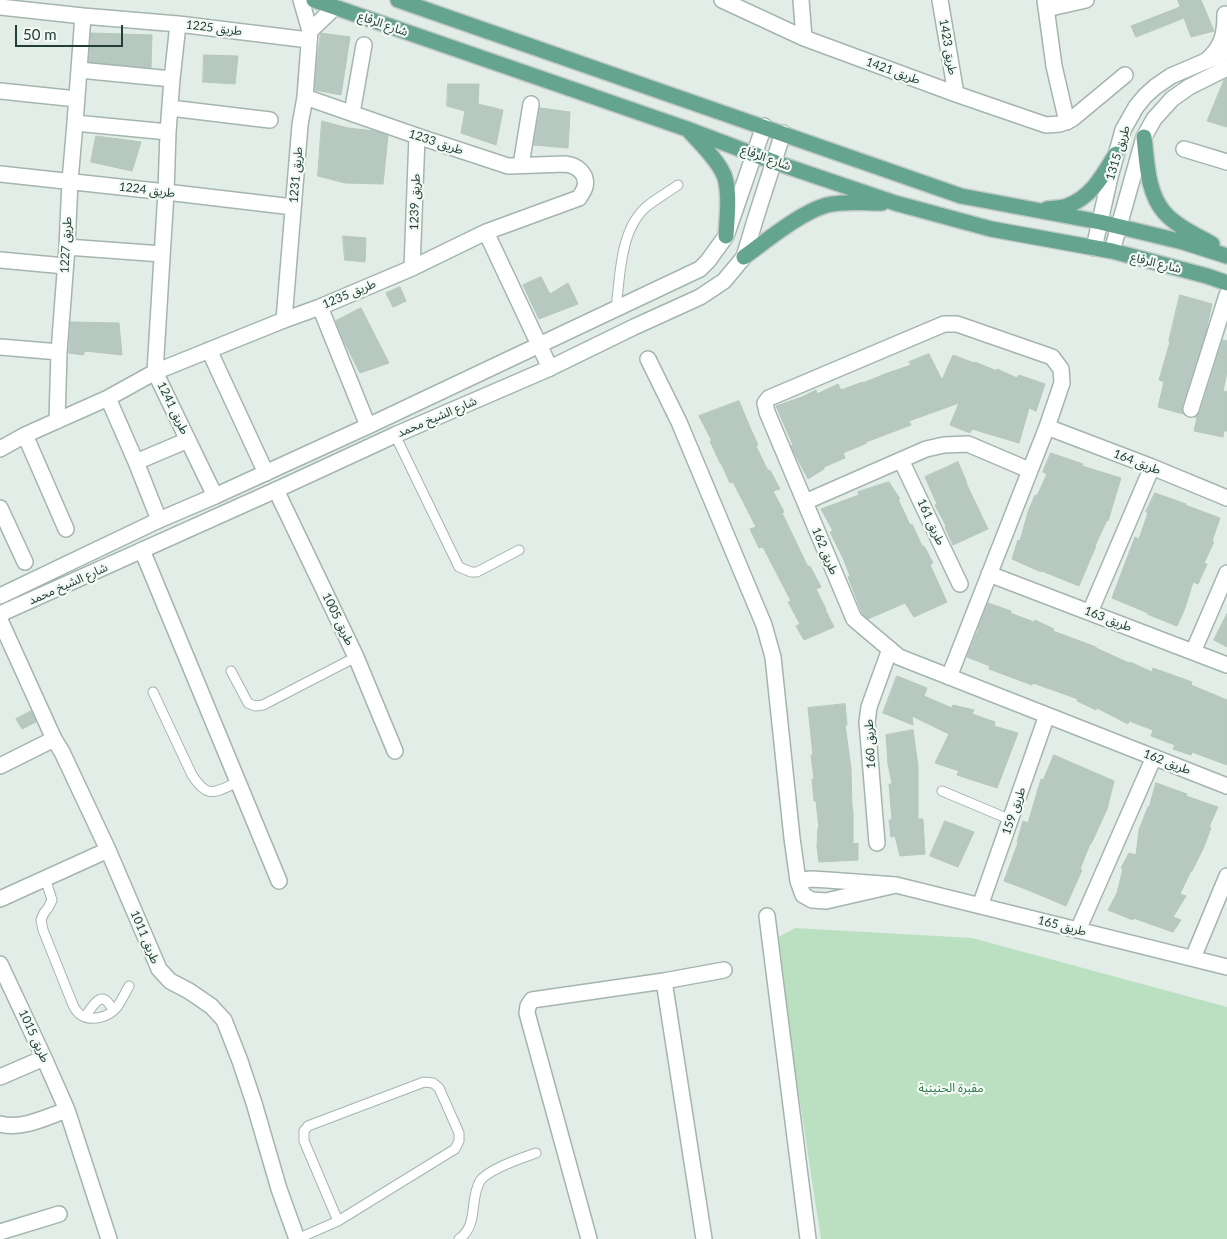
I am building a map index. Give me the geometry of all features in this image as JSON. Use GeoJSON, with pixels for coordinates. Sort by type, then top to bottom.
{"type":"FeatureCollection","features":[{"type":"Feature","properties":{"kind":"main road","name":"شارع الرفاع"},"geometry":{"type":"LineString","coordinates":[[314,0],[687,129],[754,155],[895,204],[991,229],[1112,251],[1227,283]]}},
{"type":"Feature","properties":{"kind":"main road"},"geometry":{"type":"LineString","coordinates":[[398,0],[961,196],[1100,222],[1183,242],[1227,256]]}},
{"type":"Feature","properties":{"kind":"main road"},"geometry":{"type":"LineString","coordinates":[[687,129],[724,173],[728,194],[726,236]]}},
{"type":"Feature","properties":{"kind":"main road"},"geometry":{"type":"LineString","coordinates":[[1144,138],[1150,183],[1156,199],[1164,212],[1183,228],[1227,252]]}},
{"type":"Feature","properties":{"kind":"main road"},"geometry":{"type":"LineString","coordinates":[[1037,211],[1066,206],[1081,199],[1093,189],[1116,154]]}},
{"type":"Feature","properties":{"kind":"main road"},"geometry":{"type":"LineString","coordinates":[[744,257],[812,210],[827,205],[847,202],[895,204]]}},
{"type":"Feature","properties":{"kind":"street","name":"طريق 1231"},"geometry":{"type":"LineString","coordinates":[[284,320],[300,124],[310,36],[301,0]]}},
{"type":"Feature","properties":{"kind":"street","name":"طريق 1421"},"geometry":{"type":"LineString","coordinates":[[722,0],[804,38],[956,94],[1046,125],[1067,122]]}},
{"type":"Feature","properties":{"kind":"street"},"geometry":{"type":"LineString","coordinates":[[802,0],[804,38]]}},
{"type":"Feature","properties":{"kind":"street","name":"طريق 1423"},"geometry":{"type":"LineString","coordinates":[[940,0],[956,94]]}},
{"type":"Feature","properties":{"kind":"street"},"geometry":{"type":"LineString","coordinates":[[1086,0],[1045,4],[1054,66],[1067,122],[1125,75]]}},
{"type":"Feature","properties":{"kind":"street","name":"طريق 1225"},"geometry":{"type":"LineString","coordinates":[[0,7],[310,36]]}},
{"type":"Feature","properties":{"kind":"street"},"geometry":{"type":"LineString","coordinates":[[310,36],[335,7]]}},
{"type":"Feature","properties":{"kind":"street"},"geometry":{"type":"LineString","coordinates":[[1206,61],[1220,44],[1224,29],[1224,11]]}},
{"type":"Feature","properties":{"kind":"street","name":"طريق 1227"},"geometry":{"type":"LineString","coordinates":[[57,421],[59,352],[83,16]]}},
{"type":"Feature","properties":{"kind":"street","name":"طريق 1241"},"geometry":{"type":"LineString","coordinates":[[178,24],[168,132],[155,372],[215,496]]}},
{"type":"Feature","properties":{"kind":"street"},"geometry":{"type":"LineString","coordinates":[[352,113],[364,45]]}},
{"type":"Feature","properties":{"kind":"street","name":"طريق 1315"},"geometry":{"type":"LineString","coordinates":[[1094,248],[1123,130],[1136,107],[1155,87],[1171,76],[1227,52]]}},
{"type":"Feature","properties":{"kind":"street","name":"طريق 1315"},"geometry":{"type":"LineString","coordinates":[[1112,251],[1144,138],[1154,119],[1172,99],[1189,87],[1227,68]]}},
{"type":"Feature","properties":{"kind":"street"},"geometry":{"type":"LineString","coordinates":[[79,70],[172,79]]}},
{"type":"Feature","properties":{"kind":"street"},"geometry":{"type":"LineString","coordinates":[[0,91],[77,99]]}},
{"type":"Feature","properties":{"kind":"street","name":"طريق 1233"},"geometry":{"type":"LineString","coordinates":[[304,97],[508,166],[573,165],[584,176],[585,186]]}},
{"type":"Feature","properties":{"kind":"street"},"geometry":{"type":"LineString","coordinates":[[521,165],[531,104]]}},
{"type":"Feature","properties":{"kind":"street"},"geometry":{"type":"LineString","coordinates":[[170,108],[270,120]]}},
{"type":"Feature","properties":{"kind":"street"},"geometry":{"type":"LineString","coordinates":[[75,123],[168,132]]}},
{"type":"Feature","properties":{"kind":"street","name":"شارع الشيخ محمد"},"geometry":{"type":"LineString","coordinates":[[0,596],[159,520],[368,426],[700,269],[726,236],[764,126]]}},
{"type":"Feature","properties":{"kind":"street","name":"شارع الشيخ محمد"},"geometry":{"type":"LineString","coordinates":[[0,614],[395,435],[550,368],[700,296],[724,281],[744,257],[783,133]]}},
{"type":"Feature","properties":{"kind":"street","name":"طريق 1239"},"geometry":{"type":"LineString","coordinates":[[412,268],[417,136]]}},
{"type":"Feature","properties":{"kind":"street"},"geometry":{"type":"LineString","coordinates":[[1184,149],[1227,162]]}},
{"type":"Feature","properties":{"kind":"street","name":"طريق 1224"},"geometry":{"type":"LineString","coordinates":[[0,174],[293,207]]}},
{"type":"Feature","properties":{"kind":"street","name":"طريق 1235"},"geometry":{"type":"LineString","coordinates":[[0,449],[25,435],[108,398],[155,372],[320,307],[412,268],[486,232],[579,198],[585,186]]}},
{"type":"Feature","properties":{"kind":"street"},"geometry":{"type":"LineString","coordinates":[[486,232],[550,368]]}},
{"type":"Feature","properties":{"kind":"street"},"geometry":{"type":"LineString","coordinates":[[67,247],[162,254]]}},
{"type":"Feature","properties":{"kind":"street"},"geometry":{"type":"LineString","coordinates":[[0,260],[65,266]]}},
{"type":"Feature","properties":{"kind":"street"},"geometry":{"type":"LineString","coordinates":[[1191,409],[1227,295]]}},
{"type":"Feature","properties":{"kind":"street"},"geometry":{"type":"LineString","coordinates":[[320,307],[368,426]]}},
{"type":"Feature","properties":{"kind":"street","name":"طريق 162"},"geometry":{"type":"LineString","coordinates":[[1047,427],[1062,383],[1061,369],[1052,358],[957,324],[944,324],[769,398],[765,403],[767,412],[854,619],[899,657],[1227,786]]}},
{"type":"Feature","properties":{"kind":"street"},"geometry":{"type":"LineString","coordinates":[[0,347],[59,352]]}},
{"type":"Feature","properties":{"kind":"street"},"geometry":{"type":"LineString","coordinates":[[209,350],[266,472]]}},
{"type":"Feature","properties":{"kind":"street"},"geometry":{"type":"LineString","coordinates":[[648,359],[679,422],[764,625],[773,657],[798,881]]}},
{"type":"Feature","properties":{"kind":"street"},"geometry":{"type":"LineString","coordinates":[[108,398],[159,520]]}},
{"type":"Feature","properties":{"kind":"street"},"geometry":{"type":"LineString","coordinates":[[949,676],[1047,427]]}},
{"type":"Feature","properties":{"kind":"street","name":"طريق 164"},"geometry":{"type":"LineString","coordinates":[[1047,427],[1227,498]]}},
{"type":"Feature","properties":{"kind":"street"},"geometry":{"type":"LineString","coordinates":[[25,435],[66,528]]}},
{"type":"Feature","properties":{"kind":"street"},"geometry":{"type":"LineString","coordinates":[[136,462],[188,440]]}},
{"type":"Feature","properties":{"kind":"street"},"geometry":{"type":"LineString","coordinates":[[805,502],[926,449],[944,445],[968,444],[1029,470]]}},
{"type":"Feature","properties":{"kind":"street","name":"طريق 161"},"geometry":{"type":"LineString","coordinates":[[901,460],[960,584]]}},
{"type":"Feature","properties":{"kind":"street"},"geometry":{"type":"LineString","coordinates":[[1090,612],[1152,467]]}},
{"type":"Feature","properties":{"kind":"street","name":"طريق 1005"},"geometry":{"type":"LineString","coordinates":[[276,490],[356,657],[395,751]]}},
{"type":"Feature","properties":{"kind":"street"},"geometry":{"type":"LineString","coordinates":[[0,508],[25,562]]}},
{"type":"Feature","properties":{"kind":"street"},"geometry":{"type":"LineString","coordinates":[[142,550],[279,881]]}},
{"type":"Feature","properties":{"kind":"street"},"geometry":{"type":"LineString","coordinates":[[1193,652],[1227,572]]}},
{"type":"Feature","properties":{"kind":"street","name":"طريق 163"},"geometry":{"type":"LineString","coordinates":[[988,574],[1227,665]]}},
{"type":"Feature","properties":{"kind":"street","name":"طريق 1011"},"geometry":{"type":"LineString","coordinates":[[0,620],[108,850],[159,969],[170,981],[190,991],[211,1006],[224,1020],[248,1086],[279,1189],[297,1239]]}},
{"type":"Feature","properties":{"kind":"street","name":"طريق 160"},"geometry":{"type":"LineString","coordinates":[[877,843],[867,722],[869,707],[890,649]]}},
{"type":"Feature","properties":{"kind":"street","name":"طريق 159"},"geometry":{"type":"LineString","coordinates":[[980,906],[1047,715]]}},
{"type":"Feature","properties":{"kind":"street"},"geometry":{"type":"LineString","coordinates":[[0,766],[54,738]]}},
{"type":"Feature","properties":{"kind":"street"},"geometry":{"type":"LineString","coordinates":[[1078,930],[1154,757]]}},
{"type":"Feature","properties":{"kind":"street"},"geometry":{"type":"LineString","coordinates":[[0,899],[108,850]]}},
{"type":"Feature","properties":{"kind":"street"},"geometry":{"type":"LineString","coordinates":[[1193,958],[1227,876]]}},
{"type":"Feature","properties":{"kind":"street","name":"طريق 165"},"geometry":{"type":"LineString","coordinates":[[896,885],[826,901],[812,900],[803,895],[798,881],[812,879],[896,885],[1227,967]]}},
{"type":"Feature","properties":{"kind":"street"},"geometry":{"type":"LineString","coordinates":[[767,916],[808,1239]]}},
{"type":"Feature","properties":{"kind":"street","name":"طريق 1015"},"geometry":{"type":"LineString","coordinates":[[0,964],[67,1110],[109,1239]]}},
{"type":"Feature","properties":{"kind":"street"},"geometry":{"type":"LineString","coordinates":[[589,1239],[527,1013],[528,1006],[532,1000],[664,981],[724,970]]}},
{"type":"Feature","properties":{"kind":"street"},"geometry":{"type":"LineString","coordinates":[[664,981],[704,1239]]}},
{"type":"Feature","properties":{"kind":"street"},"geometry":{"type":"LineString","coordinates":[[0,1078],[44,1058]]}},
{"type":"Feature","properties":{"kind":"street"},"geometry":{"type":"LineString","coordinates":[[0,1124],[14,1126],[27,1124],[67,1110]]}},
{"type":"Feature","properties":{"kind":"street"},"geometry":{"type":"LineString","coordinates":[[0,1232],[59,1214]]}},
{"type":"Feature","properties":{"kind":"lane"},"geometry":{"type":"LineString","coordinates":[[616,309],[623,251],[634,221],[646,207],[678,185]]}},
{"type":"Feature","properties":{"kind":"lane"},"geometry":{"type":"LineString","coordinates":[[395,435],[459,568],[477,572],[519,550]]}},
{"type":"Feature","properties":{"kind":"lane"},"geometry":{"type":"LineString","coordinates":[[231,671],[248,703],[255,706],[263,705],[356,657]]}},
{"type":"Feature","properties":{"kind":"lane"},"geometry":{"type":"LineString","coordinates":[[153,692],[198,785],[204,790],[213,793],[238,782]]}},
{"type":"Feature","properties":{"kind":"lane"},"geometry":{"type":"LineString","coordinates":[[942,791],[1010,820]]}},
{"type":"Feature","properties":{"kind":"lane"},"geometry":{"type":"LineString","coordinates":[[46,878],[52,900],[41,920],[43,930],[73,1005],[79,1014],[93,1019],[113,1011],[130,986]]}},
{"type":"Feature","properties":{"kind":"lane"},"geometry":{"type":"LineString","coordinates":[[85,1017],[95,1002],[100,999],[108,1001],[113,1011]]}},
{"type":"Feature","properties":{"kind":"lane"},"geometry":{"type":"LineString","coordinates":[[297,1239],[338,1221],[455,1149],[459,1141],[459,1133],[439,1088],[433,1083],[424,1082],[308,1126],[304,1131],[304,1141],[338,1221]]}},
{"type":"Feature","properties":{"kind":"lane"},"geometry":{"type":"LineString","coordinates":[[458,1239],[465,1235],[471,1224],[480,1181],[502,1166],[536,1153]]}},
{"type":"Feature","properties":{"kind":"green space","name":"مقبرة الحنينية"},"geometry":{"type":"Polygon","coordinates":[[[795,928],[972,938],[1227,1007],[1227,1239],[821,1239],[775,939],[795,928]]]}},
{"type":"Feature","properties":{"kind":"building"},"geometry":{"type":"Polygon","coordinates":[[[1178,0],[1201,0],[1214,31],[1191,37],[1184,18],[1136,37],[1131,26],[1180,7],[1178,0]]]}},
{"type":"Feature","properties":{"kind":"building"},"geometry":{"type":"Polygon","coordinates":[[[91,33],[152,35],[151,68],[89,62],[91,33]]]}},
{"type":"Feature","properties":{"kind":"building"},"geometry":{"type":"Polygon","coordinates":[[[321,33],[350,37],[341,95],[315,90],[321,33]]]}},
{"type":"Feature","properties":{"kind":"building"},"geometry":{"type":"Polygon","coordinates":[[[204,55],[238,56],[235,84],[203,82],[204,55]]]}},
{"type":"Feature","properties":{"kind":"building"},"geometry":{"type":"Polygon","coordinates":[[[1227,78],[1227,127],[1207,121],[1224,80],[1227,78]]]}},
{"type":"Feature","properties":{"kind":"building"},"geometry":{"type":"Polygon","coordinates":[[[448,84],[479,84],[478,104],[503,110],[496,145],[461,133],[465,111],[447,106],[448,84]]]}},
{"type":"Feature","properties":{"kind":"building"},"geometry":{"type":"Polygon","coordinates":[[[540,108],[570,112],[568,148],[534,145],[540,108]]]}},
{"type":"Feature","properties":{"kind":"building"},"geometry":{"type":"Polygon","coordinates":[[[322,121],[348,128],[375,131],[388,136],[383,184],[345,183],[318,176],[322,121]]]}},
{"type":"Feature","properties":{"kind":"building"},"geometry":{"type":"Polygon","coordinates":[[[96,136],[141,142],[132,171],[91,162],[96,136]]]}},
{"type":"Feature","properties":{"kind":"building"},"geometry":{"type":"Polygon","coordinates":[[[343,236],[366,238],[365,262],[345,260],[343,236]]]}},
{"type":"Feature","properties":{"kind":"building"},"geometry":{"type":"Polygon","coordinates":[[[541,277],[550,294],[568,283],[578,304],[539,319],[523,285],[541,277]]]}},
{"type":"Feature","properties":{"kind":"building"},"geometry":{"type":"Polygon","coordinates":[[[400,287],[406,301],[393,307],[386,293],[400,287]]]}},
{"type":"Feature","properties":{"kind":"building"},"geometry":{"type":"Polygon","coordinates":[[[1180,295],[1212,304],[1205,335],[1182,406],[1183,414],[1158,407],[1164,382],[1159,380],[1170,342],[1180,295]]]}},
{"type":"Feature","properties":{"kind":"building"},"geometry":{"type":"Polygon","coordinates":[[[361,308],[389,363],[360,373],[336,321],[361,308]]]}},
{"type":"Feature","properties":{"kind":"building"},"geometry":{"type":"Polygon","coordinates":[[[71,322],[119,323],[122,355],[85,351],[83,355],[69,353],[71,322]]]}},
{"type":"Feature","properties":{"kind":"building"},"geometry":{"type":"Polygon","coordinates":[[[1223,340],[1227,341],[1227,372],[1223,391],[1227,392],[1227,431],[1224,431],[1223,437],[1194,431],[1197,418],[1195,417],[1200,412],[1223,340]]]}},
{"type":"Feature","properties":{"kind":"building"},"geometry":{"type":"Polygon","coordinates":[[[929,354],[942,380],[953,355],[997,371],[997,369],[1017,378],[1019,375],[1045,384],[1036,411],[1029,408],[1019,443],[972,429],[970,433],[950,425],[959,403],[909,421],[911,425],[843,453],[845,458],[824,467],[824,469],[808,479],[791,446],[793,445],[776,406],[816,390],[817,394],[838,384],[841,390],[863,383],[911,365],[909,362],[929,354]]]}},
{"type":"Feature","properties":{"kind":"building"},"geometry":{"type":"Polygon","coordinates":[[[739,401],[758,445],[756,446],[768,471],[770,470],[780,489],[773,491],[784,512],[782,513],[808,567],[810,566],[821,587],[816,589],[834,627],[804,640],[796,626],[800,624],[788,602],[791,601],[763,547],[759,548],[750,529],[756,527],[733,482],[730,483],[699,416],[739,401]]]}},
{"type":"Feature","properties":{"kind":"building"},"geometry":{"type":"Polygon","coordinates":[[[1051,453],[1083,464],[1082,466],[1121,478],[1108,521],[1095,546],[1079,586],[1012,559],[1035,495],[1037,496],[1047,474],[1043,472],[1051,453]]]}},
{"type":"Feature","properties":{"kind":"building"},"geometry":{"type":"Polygon","coordinates":[[[958,462],[988,529],[953,545],[925,477],[958,462]]]}},
{"type":"Feature","properties":{"kind":"building"},"geometry":{"type":"Polygon","coordinates":[[[889,482],[900,499],[898,499],[910,525],[912,524],[922,546],[924,546],[933,563],[930,565],[947,602],[914,617],[905,603],[868,619],[862,613],[843,558],[830,532],[833,531],[821,509],[859,495],[858,492],[889,482]]]}},
{"type":"Feature","properties":{"kind":"building"},"geometry":{"type":"Polygon","coordinates":[[[1155,493],[1220,518],[1212,541],[1214,542],[1204,563],[1207,564],[1198,584],[1193,582],[1177,626],[1112,598],[1135,537],[1139,539],[1148,513],[1146,512],[1155,493]]]}},
{"type":"Feature","properties":{"kind":"building"},"geometry":{"type":"Polygon","coordinates":[[[988,603],[1034,622],[1035,620],[1054,629],[1053,631],[1096,647],[1152,672],[1153,668],[1192,682],[1191,685],[1227,700],[1227,765],[1192,752],[1191,755],[1173,749],[1175,745],[1151,736],[1153,730],[1129,721],[1128,724],[1097,708],[1096,710],[1077,701],[1078,699],[989,669],[990,666],[967,657],[988,603]]]}},
{"type":"Feature","properties":{"kind":"building"},"geometry":{"type":"Polygon","coordinates":[[[1227,614],[1227,647],[1214,640],[1227,614]]]}},
{"type":"Feature","properties":{"kind":"building"},"geometry":{"type":"Polygon","coordinates":[[[897,676],[927,688],[924,696],[952,708],[953,705],[974,710],[972,714],[995,722],[994,726],[1018,733],[997,788],[957,775],[959,771],[935,763],[949,734],[912,716],[913,725],[883,713],[897,676]]]}},
{"type":"Feature","properties":{"kind":"building"},"geometry":{"type":"Polygon","coordinates":[[[845,704],[847,725],[845,725],[851,768],[853,844],[858,843],[858,860],[819,862],[817,847],[819,828],[816,801],[814,801],[811,755],[813,755],[808,708],[845,704]]]}},
{"type":"Feature","properties":{"kind":"building"},"geometry":{"type":"Polygon","coordinates":[[[31,711],[36,722],[22,729],[16,719],[31,711]]]}},
{"type":"Feature","properties":{"kind":"building"},"geometry":{"type":"Polygon","coordinates":[[[913,730],[918,766],[918,819],[923,819],[925,854],[900,856],[895,836],[891,837],[889,820],[892,820],[889,784],[892,784],[888,764],[886,735],[913,730]]]}},
{"type":"Feature","properties":{"kind":"building"},"geometry":{"type":"Polygon","coordinates":[[[1054,755],[1114,781],[1107,809],[1090,844],[1080,869],[1082,870],[1066,906],[1004,881],[1018,843],[1023,821],[1028,823],[1041,779],[1043,780],[1054,755]]]}},
{"type":"Feature","properties":{"kind":"building"},"geometry":{"type":"Polygon","coordinates":[[[1156,783],[1218,807],[1209,827],[1211,828],[1203,849],[1180,894],[1186,896],[1173,917],[1181,920],[1173,932],[1108,910],[1117,893],[1123,869],[1121,868],[1129,853],[1136,855],[1139,830],[1149,807],[1156,783]]]}},
{"type":"Feature","properties":{"kind":"building"},"geometry":{"type":"Polygon","coordinates":[[[945,821],[974,832],[958,867],[930,856],[945,821]]]}}]}
